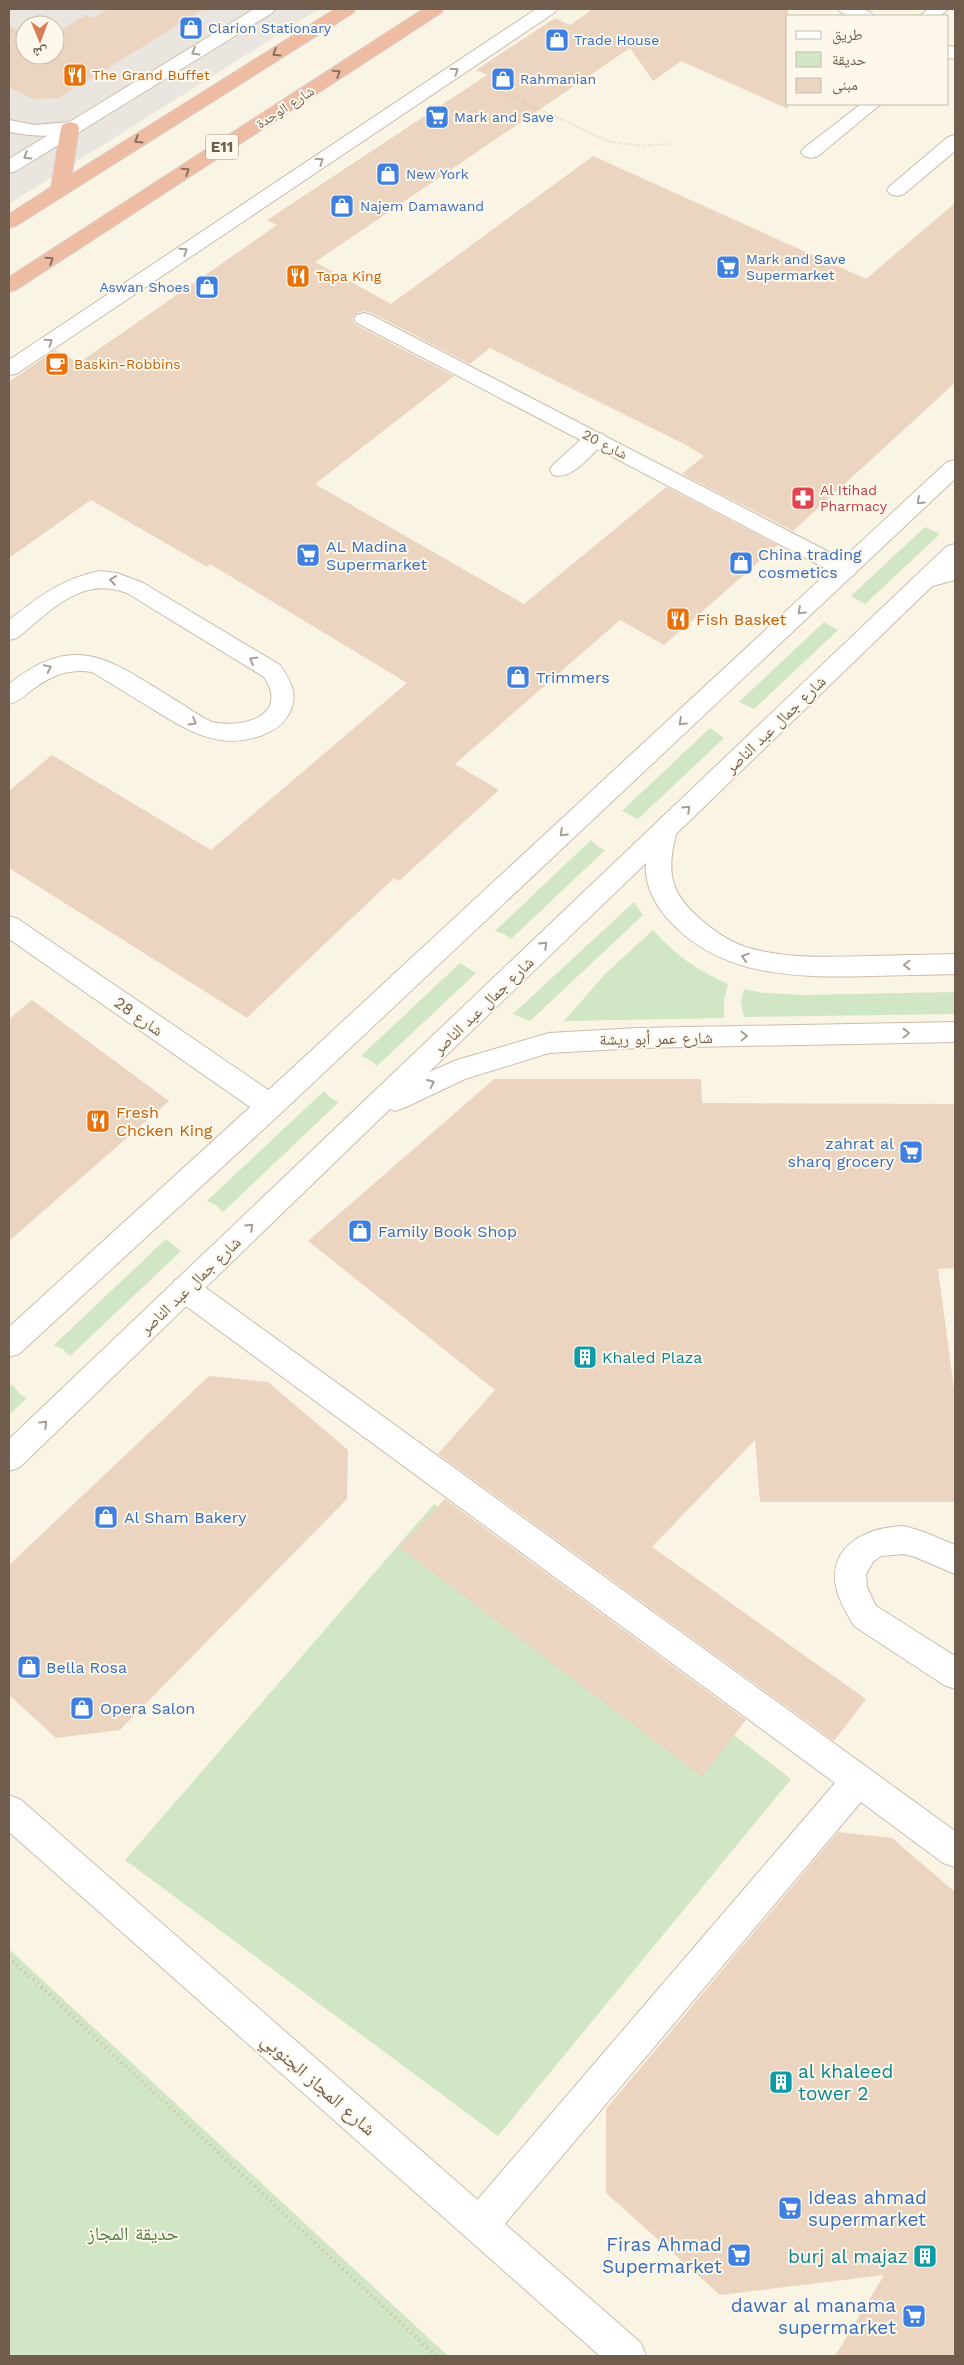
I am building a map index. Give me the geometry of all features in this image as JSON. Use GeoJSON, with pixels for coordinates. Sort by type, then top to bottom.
{"type":"FeatureCollection","features":[{"type":"Feature","properties":{"kind":"highway"},"geometry":{"type":"LineString","coordinates":[[9,222],[346,9]]}},
{"type":"Feature","properties":{"kind":"highway","name":"شارع الوحدة"},"geometry":{"type":"LineString","coordinates":[[9,286],[435,9]]}},
{"type":"Feature","properties":{"kind":"highway"},"geometry":{"type":"LineString","coordinates":[[60,189],[70,128]]}},
{"type":"Feature","properties":{"kind":"street"},"geometry":{"type":"LineString","coordinates":[[9,167],[266,9]]}},
{"type":"Feature","properties":{"kind":"street"},"geometry":{"type":"LineString","coordinates":[[9,369],[548,9]]}},
{"type":"Feature","properties":{"kind":"street"},"geometry":{"type":"LineString","coordinates":[[847,9],[862,15]]}},
{"type":"Feature","properties":{"kind":"street"},"geometry":{"type":"LineString","coordinates":[[811,152],[871,105]]}},
{"type":"Feature","properties":{"kind":"street"},"geometry":{"type":"LineString","coordinates":[[9,126],[35,131],[70,128]]}},
{"type":"Feature","properties":{"kind":"street"},"geometry":{"type":"LineString","coordinates":[[897,190],[955,142]]}},
{"type":"Feature","properties":{"kind":"street","name":"شارع 20"},"geometry":{"type":"LineString","coordinates":[[364,319],[846,570]]}},
{"type":"Feature","properties":{"kind":"street"},"geometry":{"type":"LineString","coordinates":[[561,470],[595,439]]}},
{"type":"Feature","properties":{"kind":"street"},"geometry":{"type":"LineString","coordinates":[[9,1345],[270,1106],[955,467]]}},
{"type":"Feature","properties":{"kind":"street","name":"شارع جمال عبد الناصر"},"geometry":{"type":"LineString","coordinates":[[9,1458],[955,551]]}},
{"type":"Feature","properties":{"kind":"street"},"geometry":{"type":"LineString","coordinates":[[924,580],[955,572]]}},
{"type":"Feature","properties":{"kind":"street"},"geometry":{"type":"LineString","coordinates":[[9,632],[70,586],[83,581],[112,579],[135,588],[272,671],[282,682],[285,695],[282,708],[271,720],[256,729],[238,733],[219,732],[202,727],[104,668],[86,662],[60,663],[47,668],[9,696]]}},
{"type":"Feature","properties":{"kind":"street"},"geometry":{"type":"LineString","coordinates":[[664,831],[656,858],[659,882],[672,908],[691,928],[716,946],[744,958],[776,965],[809,968],[955,964]]}},
{"type":"Feature","properties":{"kind":"street","name":"شارع 28"},"geometry":{"type":"LineString","coordinates":[[9,926],[270,1106]]}},
{"type":"Feature","properties":{"kind":"street","name":"شارع عمر أبو ريشة"},"geometry":{"type":"LineString","coordinates":[[371,1112],[457,1071],[549,1043],[638,1038],[955,1032]]}},
{"type":"Feature","properties":{"kind":"street"},"geometry":{"type":"LineString","coordinates":[[185,1289],[955,1851]]}},
{"type":"Feature","properties":{"kind":"street"},"geometry":{"type":"LineString","coordinates":[[955,1560],[907,1541],[889,1540],[872,1544],[859,1555],[851,1569],[850,1585],[854,1602],[865,1616],[955,1674]]}},
{"type":"Feature","properties":{"kind":"street"},"geometry":{"type":"LineString","coordinates":[[480,2225],[859,1780]]}},
{"type":"Feature","properties":{"kind":"street","name":"شارع المجاز الجنوبي"},"geometry":{"type":"LineString","coordinates":[[9,1811],[628,2356]]}},
{"type":"Feature","properties":{"kind":"path"},"geometry":{"type":"LineString","coordinates":[[455,71],[597,138],[625,145],[670,144]]}},
{"type":"Feature","properties":{"kind":"path"},"geometry":{"type":"LineString","coordinates":[[9,1957],[436,2356]]}},
{"type":"Feature","properties":{"kind":"shaded area"},"geometry":{"type":"Polygon","coordinates":[[[9,9],[319,9],[9,204],[9,9]]]}},
{"type":"Feature","properties":{"kind":"green space"},"geometry":{"type":"Polygon","coordinates":[[[925,527],[940,534],[865,604],[851,596],[925,527]]]}},
{"type":"Feature","properties":{"kind":"green space"},"geometry":{"type":"Polygon","coordinates":[[[824,622],[838,630],[754,709],[739,702],[824,622]]]}},
{"type":"Feature","properties":{"kind":"green space"},"geometry":{"type":"Polygon","coordinates":[[[710,728],[724,738],[638,819],[622,811],[710,728]]]}},
{"type":"Feature","properties":{"kind":"green space"},"geometry":{"type":"Polygon","coordinates":[[[591,840],[605,850],[511,939],[495,931],[591,840]]]}},
{"type":"Feature","properties":{"kind":"green space"},"geometry":{"type":"Polygon","coordinates":[[[634,902],[643,915],[530,1021],[513,1014],[634,902]]]}},
{"type":"Feature","properties":{"kind":"green space"},"geometry":{"type":"Polygon","coordinates":[[[653,930],[688,961],[707,974],[728,984],[724,1000],[724,1018],[564,1021],[606,973],[653,930]]]}},
{"type":"Feature","properties":{"kind":"green space"},"geometry":{"type":"Polygon","coordinates":[[[460,963],[476,973],[377,1066],[361,1056],[460,963]]]}},
{"type":"Feature","properties":{"kind":"green space"},"geometry":{"type":"Polygon","coordinates":[[[744,989],[764,993],[805,995],[955,992],[955,1014],[744,1017],[741,1003],[744,989]]]}},
{"type":"Feature","properties":{"kind":"green space"},"geometry":{"type":"Polygon","coordinates":[[[324,1091],[330,1098],[339,1102],[223,1212],[216,1205],[207,1201],[324,1091]]]}},
{"type":"Feature","properties":{"kind":"green space"},"geometry":{"type":"Polygon","coordinates":[[[166,1239],[181,1251],[70,1356],[63,1349],[54,1345],[166,1239]]]}},
{"type":"Feature","properties":{"kind":"green space"},"geometry":{"type":"Polygon","coordinates":[[[12,1384],[21,1395],[27,1398],[9,1415],[9,1387],[12,1384]]]}},
{"type":"Feature","properties":{"kind":"green space"},"geometry":{"type":"Polygon","coordinates":[[[434,1504],[791,1779],[498,2136],[125,1860],[434,1504]]]}},
{"type":"Feature","properties":{"kind":"green space","name":"حديقة المجاز"},"geometry":{"type":"Polygon","coordinates":[[[9,1949],[448,2356],[9,2356],[9,1949]]]}},
{"type":"Feature","properties":{"kind":"building"},"geometry":{"type":"Polygon","coordinates":[[[108,9],[204,9],[59,98],[33,99],[9,87],[9,26],[15,29],[15,65],[65,65],[65,28],[86,15],[93,18],[108,9]]]}},
{"type":"Feature","properties":{"kind":"building"},"geometry":{"type":"Polygon","coordinates":[[[593,9],[788,9],[788,15],[786,15],[786,105],[788,105],[788,109],[681,61],[653,81],[630,48],[315,262],[391,304],[593,156],[866,279],[955,203],[955,383],[793,531],[682,474],[704,456],[686,445],[490,348],[470,364],[372,313],[363,311],[356,314],[352,319],[356,325],[454,376],[315,484],[524,604],[666,487],[778,545],[664,645],[620,620],[455,764],[499,790],[399,881],[394,878],[247,1018],[9,868],[9,791],[52,755],[211,850],[407,683],[210,564],[207,567],[91,500],[9,558],[9,382],[55,350],[79,363],[277,225],[267,220],[487,75],[476,70],[555,18],[570,25],[593,9]]]}},
{"type":"Feature","properties":{"kind":"building"},"geometry":{"type":"Polygon","coordinates":[[[32,1000],[169,1101],[9,1241],[9,1019],[32,1000]]]}},
{"type":"Feature","properties":{"kind":"building"},"geometry":{"type":"Polygon","coordinates":[[[494,1079],[701,1079],[702,1103],[955,1104],[955,1268],[938,1269],[955,1396],[955,1502],[760,1502],[755,1440],[652,1547],[866,1699],[834,1741],[438,1454],[495,1390],[308,1241],[494,1079]]]}},
{"type":"Feature","properties":{"kind":"building"},"geometry":{"type":"Polygon","coordinates":[[[209,1376],[268,1382],[348,1450],[347,1499],[120,1730],[56,1738],[9,1695],[9,1565],[209,1376]]]}},
{"type":"Feature","properties":{"kind":"building"},"geometry":{"type":"Polygon","coordinates":[[[445,1499],[746,1720],[702,1777],[399,1547],[445,1499]]]}},
{"type":"Feature","properties":{"kind":"building","name":"al khaleed tower 2"},"geometry":{"type":"Polygon","coordinates":[[[838,1832],[892,1838],[955,1892],[955,2356],[835,2356],[884,2275],[720,2295],[606,2193],[606,2109],[838,1832]]]}},
{"type":"Feature","properties":{"kind":"place","name":"Clarion Stationary"},"geometry":{"type":"Point","coordinates":[191,28]}},
{"type":"Feature","properties":{"kind":"place","name":"Trade House"},"geometry":{"type":"Point","coordinates":[557,40]}},
{"type":"Feature","properties":{"kind":"place","name":"The Grand Buffet"},"geometry":{"type":"Point","coordinates":[75,75]}},
{"type":"Feature","properties":{"kind":"place","name":"Rahmanian"},"geometry":{"type":"Point","coordinates":[503,79]}},
{"type":"Feature","properties":{"kind":"place","name":"Mark and Save"},"geometry":{"type":"Point","coordinates":[437,117]}},
{"type":"Feature","properties":{"kind":"place","name":"New York"},"geometry":{"type":"Point","coordinates":[388,174]}},
{"type":"Feature","properties":{"kind":"place","name":"Najem Damawand"},"geometry":{"type":"Point","coordinates":[342,206]}},
{"type":"Feature","properties":{"kind":"place","name":"Mark and Save Supermarket"},"geometry":{"type":"Point","coordinates":[728,267]}},
{"type":"Feature","properties":{"kind":"place","name":"Tapa King"},"geometry":{"type":"Point","coordinates":[298,276]}},
{"type":"Feature","properties":{"kind":"place","name":"Aswan Shoes"},"geometry":{"type":"Point","coordinates":[207,287]}},
{"type":"Feature","properties":{"kind":"place","name":"Baskin-Robbins"},"geometry":{"type":"Point","coordinates":[57,364]}},
{"type":"Feature","properties":{"kind":"place","name":"Al Itihad Pharmacy"},"geometry":{"type":"Point","coordinates":[803,498]}},
{"type":"Feature","properties":{"kind":"place","name":"AL Madina Supermarket"},"geometry":{"type":"Point","coordinates":[308,555]}},
{"type":"Feature","properties":{"kind":"place","name":"China trading cosmetics"},"geometry":{"type":"Point","coordinates":[741,563]}},
{"type":"Feature","properties":{"kind":"place","name":"Fish Basket"},"geometry":{"type":"Point","coordinates":[678,619]}},
{"type":"Feature","properties":{"kind":"place","name":"Trimmers"},"geometry":{"type":"Point","coordinates":[518,677]}},
{"type":"Feature","properties":{"kind":"place","name":"Fresh Chcken King"},"geometry":{"type":"Point","coordinates":[98,1121]}},
{"type":"Feature","properties":{"kind":"place","name":"zahrat al sharq grocery"},"geometry":{"type":"Point","coordinates":[911,1152]}},
{"type":"Feature","properties":{"kind":"place","name":"Family Book Shop"},"geometry":{"type":"Point","coordinates":[360,1231]}},
{"type":"Feature","properties":{"kind":"place","name":"Khaled Plaza"},"geometry":{"type":"Point","coordinates":[585,1357]}},
{"type":"Feature","properties":{"kind":"place","name":"Al Sham Bakery"},"geometry":{"type":"Point","coordinates":[106,1517]}},
{"type":"Feature","properties":{"kind":"place","name":"Bella Rosa"},"geometry":{"type":"Point","coordinates":[29,1667]}},
{"type":"Feature","properties":{"kind":"place","name":"Opera Salon"},"geometry":{"type":"Point","coordinates":[82,1708]}},
{"type":"Feature","properties":{"kind":"place","name":"al khaleed tower 2"},"geometry":{"type":"Point","coordinates":[781,2082]}},
{"type":"Feature","properties":{"kind":"place","name":"Ideas ahmad supermarket"},"geometry":{"type":"Point","coordinates":[790,2208]}},
{"type":"Feature","properties":{"kind":"place","name":"Firas Ahmad Supermarket"},"geometry":{"type":"Point","coordinates":[739,2255]}},
{"type":"Feature","properties":{"kind":"place","name":"burj al majaz"},"geometry":{"type":"Point","coordinates":[925,2256]}},
{"type":"Feature","properties":{"kind":"place","name":"dawar al manama supermarket"},"geometry":{"type":"Point","coordinates":[914,2316]}}]}
